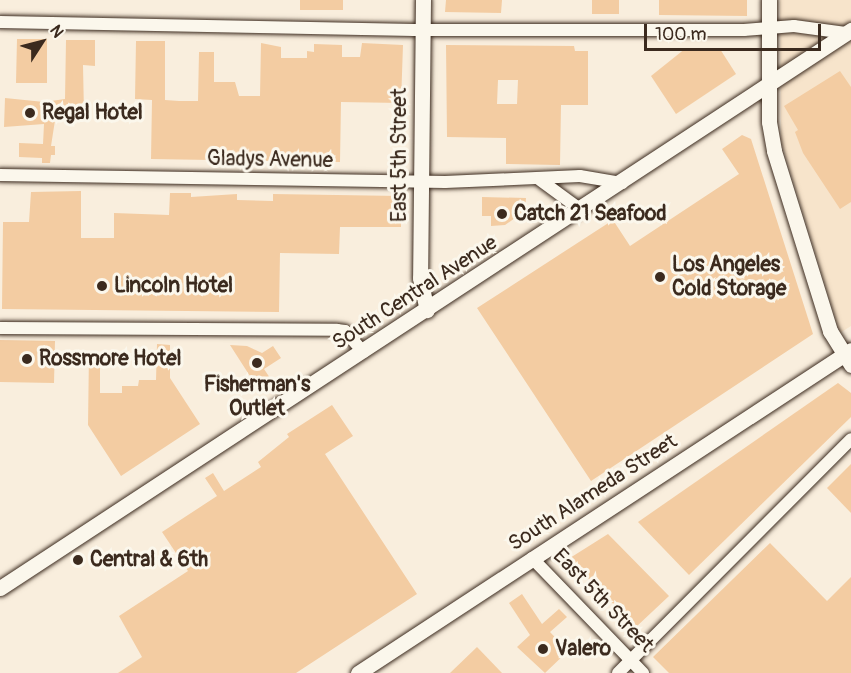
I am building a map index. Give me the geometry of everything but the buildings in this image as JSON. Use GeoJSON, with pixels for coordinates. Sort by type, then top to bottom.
{"type":"FeatureCollection","features":[{"type":"Feature","properties":{"kind":"main road","name":"East 5th Street"},"geometry":{"type":"LineString","coordinates":[[423,0],[420,278],[427,310]]}},
{"type":"Feature","properties":{"kind":"main road"},"geometry":{"type":"LineString","coordinates":[[769,0],[768,84],[774,150],[830,331],[848,356]]}},
{"type":"Feature","properties":{"kind":"main road","name":"South Central Avenue"},"geometry":{"type":"LineString","coordinates":[[0,588],[581,210],[848,31]]}},
{"type":"Feature","properties":{"kind":"main road","name":"South Alameda Street"},"geometry":{"type":"LineString","coordinates":[[358,673],[532,558],[848,356]]}},
{"type":"Feature","properties":{"kind":"street"},"geometry":{"type":"LineString","coordinates":[[0,21],[422,30],[817,27],[848,31]]}},
{"type":"Feature","properties":{"kind":"street","name":"Gladys Avenue"},"geometry":{"type":"LineString","coordinates":[[0,176],[420,181],[540,180],[580,176],[622,183]]}},
{"type":"Feature","properties":{"kind":"street"},"geometry":{"type":"LineString","coordinates":[[540,180],[581,210]]}},
{"type":"Feature","properties":{"kind":"street"},"geometry":{"type":"LineString","coordinates":[[0,328],[337,330],[345,332],[363,352]]}},
{"type":"Feature","properties":{"kind":"street"},"geometry":{"type":"LineString","coordinates":[[618,673],[851,440]]}},
{"type":"Feature","properties":{"kind":"street","name":"East 5th Street"},"geometry":{"type":"LineString","coordinates":[[532,558],[643,673]]}},
{"type":"Feature","properties":{"kind":"shaded area"},"geometry":{"type":"Polygon","coordinates":[[[780,0],[851,0],[851,326],[840,333],[781,141],[780,0]]]}},
{"type":"Feature","properties":{"kind":"place","name":"Regal Hotel"},"geometry":{"type":"Point","coordinates":[30,113]}},
{"type":"Feature","properties":{"kind":"place","name":"Catch 21 Seafood"},"geometry":{"type":"Point","coordinates":[502,214]}},
{"type":"Feature","properties":{"kind":"place","name":"Los Angeles Cold Storage"},"geometry":{"type":"Point","coordinates":[660,277]}},
{"type":"Feature","properties":{"kind":"place","name":"Lincoln Hotel"},"geometry":{"type":"Point","coordinates":[102,286]}},
{"type":"Feature","properties":{"kind":"place","name":"Rossmore Hotel"},"geometry":{"type":"Point","coordinates":[27,359]}},
{"type":"Feature","properties":{"kind":"place","name":"Fisherman's Outlet"},"geometry":{"type":"Point","coordinates":[257,363]}},
{"type":"Feature","properties":{"kind":"place","name":"Central & 6th"},"geometry":{"type":"Point","coordinates":[78,560]}},
{"type":"Feature","properties":{"kind":"place","name":"Valero"},"geometry":{"type":"Point","coordinates":[543,649]}}]}
